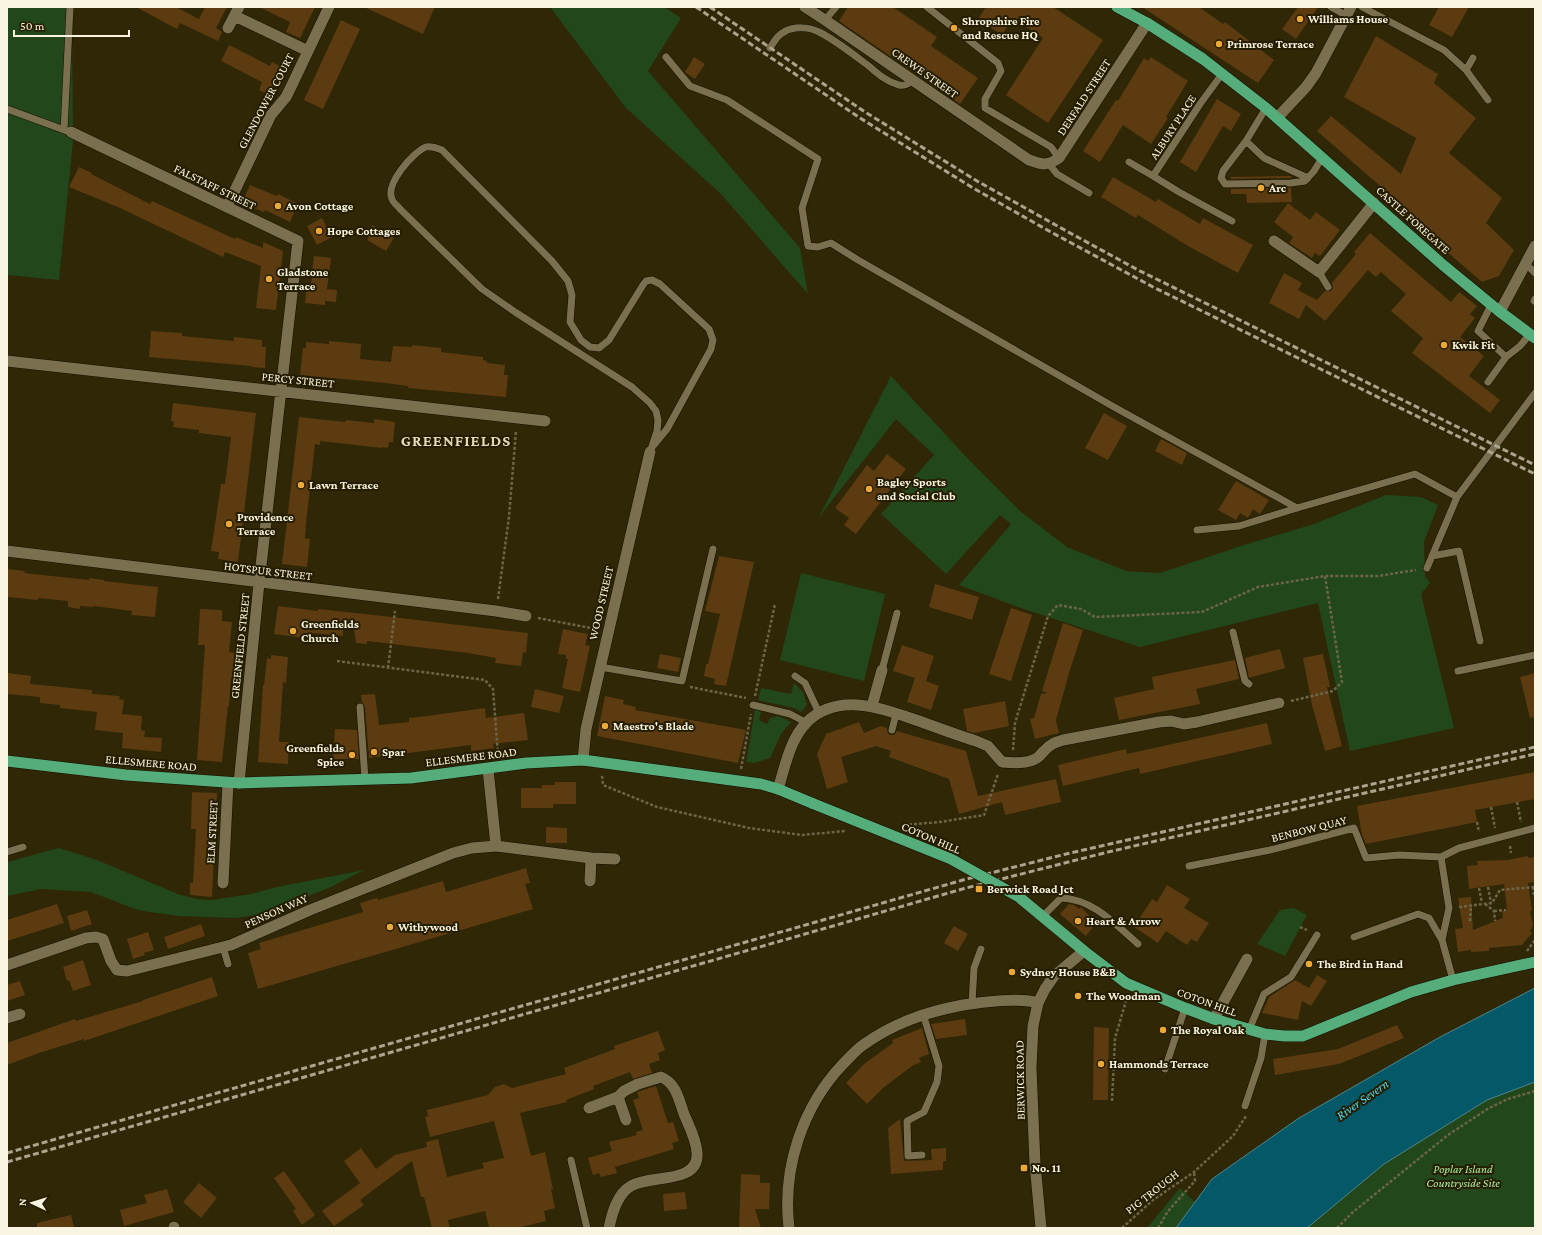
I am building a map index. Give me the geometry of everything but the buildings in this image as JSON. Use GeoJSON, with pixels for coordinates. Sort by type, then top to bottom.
{"type":"FeatureCollection","features":[{"type":"Feature","properties":{"kind":"main road","name":"CASTLE FOREGATE"},"geometry":{"type":"LineString","coordinates":[[1117,7],[1147,23],[1203,59],[1266,108],[1443,265],[1532,336]]}},
{"type":"Feature","properties":{"kind":"main road","name":"ELLESMERE ROAD"},"geometry":{"type":"LineString","coordinates":[[7,761],[126,775],[234,783],[411,778],[554,761],[583,760],[761,784],[778,788],[814,804]]}},
{"type":"Feature","properties":{"kind":"main road","name":"COTON HILL"},"geometry":{"type":"LineString","coordinates":[[814,804],[951,859],[1019,897],[1084,952],[1126,983],[1214,1019],[1265,1034],[1303,1036],[1412,992],[1453,980],[1535,962]]}},
{"type":"Feature","properties":{"kind":"street","name":"GLENDOWER COURT"},"geometry":{"type":"LineString","coordinates":[[227,207],[271,115],[286,97],[328,7]]}},
{"type":"Feature","properties":{"kind":"street","name":"CREWE STREET"},"geometry":{"type":"LineString","coordinates":[[805,7],[1029,160],[1038,164],[1049,164]]}},
{"type":"Feature","properties":{"kind":"street"},"geometry":{"type":"LineString","coordinates":[[228,28],[237,11],[308,51]]}},
{"type":"Feature","properties":{"kind":"street"},"geometry":{"type":"LineString","coordinates":[[1277,118],[1306,87],[1316,73],[1349,12]]}},
{"type":"Feature","properties":{"kind":"street","name":"DERFALD STREET"},"geometry":{"type":"LineString","coordinates":[[1049,164],[1060,158],[1147,23]]}},
{"type":"Feature","properties":{"kind":"street","name":"FALSTAFF STREET"},"geometry":{"type":"LineString","coordinates":[[68,131],[298,241],[282,392]]}},
{"type":"Feature","properties":{"kind":"street"},"geometry":{"type":"LineString","coordinates":[[1274,241],[1319,272],[1374,204]]}},
{"type":"Feature","properties":{"kind":"street"},"geometry":{"type":"LineString","coordinates":[[1495,308],[1503,306],[1535,246]]}},
{"type":"Feature","properties":{"kind":"street","name":"PERCY STREET"},"geometry":{"type":"LineString","coordinates":[[7,361],[545,421]]}},
{"type":"Feature","properties":{"kind":"street","name":"GREENFIELD STREET"},"geometry":{"type":"LineString","coordinates":[[234,783],[282,392]]}},
{"type":"Feature","properties":{"kind":"street","name":"WOOD STREET"},"geometry":{"type":"LineString","coordinates":[[583,760],[586,729],[651,449]]}},
{"type":"Feature","properties":{"kind":"street","name":"HOTSPUR STREET"},"geometry":{"type":"LineString","coordinates":[[7,551],[496,611],[526,616]]}},
{"type":"Feature","properties":{"kind":"street"},"geometry":{"type":"LineString","coordinates":[[872,706],[882,670]]}},
{"type":"Feature","properties":{"kind":"street"},"geometry":{"type":"LineString","coordinates":[[778,788],[790,751],[800,732],[807,723],[819,713],[847,705],[872,706],[988,746],[1007,763],[1029,761],[1038,757],[1045,749],[1054,743],[1064,740],[1159,722],[1171,721],[1184,724],[1197,722],[1278,703]]}},
{"type":"Feature","properties":{"kind":"street"},"geometry":{"type":"LineString","coordinates":[[488,769],[496,846]]}},
{"type":"Feature","properties":{"kind":"street","name":"ELM STREET"},"geometry":{"type":"LineString","coordinates":[[223,883],[234,783]]}},
{"type":"Feature","properties":{"kind":"street","name":"PENSON WAY"},"geometry":{"type":"LineString","coordinates":[[7,965],[86,938],[96,937],[103,939],[111,961],[118,970],[122,971],[223,947],[244,940],[310,910],[472,848],[496,846],[591,858],[614,859]]}},
{"type":"Feature","properties":{"kind":"street"},"geometry":{"type":"LineString","coordinates":[[590,881],[591,858]]}},
{"type":"Feature","properties":{"kind":"street","name":"BERWICK ROAD"},"geometry":{"type":"LineString","coordinates":[[1041,1228],[1035,1164],[1031,1068],[1033,1026],[1038,1003],[1045,988],[1054,976],[1084,952]]}},
{"type":"Feature","properties":{"kind":"street"},"geometry":{"type":"LineString","coordinates":[[1214,1019],[1247,959]]}},
{"type":"Feature","properties":{"kind":"street"},"geometry":{"type":"LineString","coordinates":[[788,1228],[787,1201],[796,1143],[807,1116],[820,1092],[835,1073],[862,1046],[886,1031],[923,1014],[931,1012],[972,1003],[1032,1000],[1038,1003]]}},
{"type":"Feature","properties":{"kind":"street"},"geometry":{"type":"LineString","coordinates":[[7,1018],[20,1014]]}},
{"type":"Feature","properties":{"kind":"street"},"geometry":{"type":"LineString","coordinates":[[589,1108],[618,1097],[624,1091],[638,1084],[661,1077],[666,1079],[672,1084],[696,1144],[698,1153],[697,1161],[692,1169],[687,1173],[639,1182],[630,1186],[616,1204],[609,1228]]}},
{"type":"Feature","properties":{"kind":"street"},"geometry":{"type":"LineString","coordinates":[[618,1097],[626,1120]]}},
{"type":"Feature","properties":{"kind":"lane"},"geometry":{"type":"LineString","coordinates":[[7,109],[68,131],[70,7]]}},
{"type":"Feature","properties":{"kind":"lane"},"geometry":{"type":"LineString","coordinates":[[927,7],[998,63],[1001,71],[985,99],[985,108],[1051,147],[1060,158]]}},
{"type":"Feature","properties":{"kind":"lane"},"geometry":{"type":"LineString","coordinates":[[1331,7],[1349,12]]}},
{"type":"Feature","properties":{"kind":"lane"},"geometry":{"type":"LineString","coordinates":[[1362,7],[1444,50],[1466,70],[1488,100]]}},
{"type":"Feature","properties":{"kind":"lane"},"geometry":{"type":"LineString","coordinates":[[825,20],[833,8]]}},
{"type":"Feature","properties":{"kind":"lane"},"geometry":{"type":"LineString","coordinates":[[770,48],[779,35],[784,31],[792,29],[812,29],[820,32],[842,46],[883,78],[899,85],[905,84],[912,80]]}},
{"type":"Feature","properties":{"kind":"lane"},"geometry":{"type":"LineString","coordinates":[[666,57],[690,86],[727,100],[818,159],[802,208],[808,246],[818,247],[831,243],[1107,404],[1297,508]]}},
{"type":"Feature","properties":{"kind":"lane"},"geometry":{"type":"LineString","coordinates":[[1466,70],[1473,58]]}},
{"type":"Feature","properties":{"kind":"lane","name":"ALBURY PLACE"},"geometry":{"type":"LineString","coordinates":[[1222,74],[1200,104],[1154,176],[1179,192],[1232,221]]}},
{"type":"Feature","properties":{"kind":"lane"},"geometry":{"type":"LineString","coordinates":[[1266,108],[1246,141],[1223,171],[1222,178],[1225,184],[1291,183],[1305,181],[1314,171],[1322,158]]}},
{"type":"Feature","properties":{"kind":"lane"},"geometry":{"type":"LineString","coordinates":[[1246,141],[1264,158],[1308,178]]}},
{"type":"Feature","properties":{"kind":"lane"},"geometry":{"type":"LineString","coordinates":[[426,147],[433,147],[442,150],[552,261],[568,281],[572,295],[570,322],[581,340],[590,347],[599,348],[609,340],[646,281],[652,280],[660,284],[709,329],[713,340],[710,349],[667,429],[651,449],[658,431],[658,420],[656,410],[650,403],[632,386],[515,312],[482,289],[392,199],[391,191],[394,181],[401,169],[426,147]]}},
{"type":"Feature","properties":{"kind":"lane"},"geometry":{"type":"LineString","coordinates":[[1128,162],[1154,176]]}},
{"type":"Feature","properties":{"kind":"lane"},"geometry":{"type":"LineString","coordinates":[[1049,164],[1057,174],[1089,193]]}},
{"type":"Feature","properties":{"kind":"lane"},"geometry":{"type":"LineString","coordinates":[[1525,264],[1535,273]]}},
{"type":"Feature","properties":{"kind":"lane"},"geometry":{"type":"LineString","coordinates":[[1319,272],[1328,287]]}},
{"type":"Feature","properties":{"kind":"lane"},"geometry":{"type":"LineString","coordinates":[[1495,308],[1478,330],[1506,357]]}},
{"type":"Feature","properties":{"kind":"lane"},"geometry":{"type":"LineString","coordinates":[[1488,382],[1506,357],[1532,336]]}},
{"type":"Feature","properties":{"kind":"lane"},"geometry":{"type":"LineString","coordinates":[[1427,568],[1457,496],[1535,393]]}},
{"type":"Feature","properties":{"kind":"lane"},"geometry":{"type":"LineString","coordinates":[[1197,530],[1239,526],[1415,474],[1457,496]]}},
{"type":"Feature","properties":{"kind":"lane"},"geometry":{"type":"LineString","coordinates":[[600,667],[682,681],[713,549]]}},
{"type":"Feature","properties":{"kind":"lane"},"geometry":{"type":"LineString","coordinates":[[1432,556],[1459,551],[1480,641]]}},
{"type":"Feature","properties":{"kind":"lane"},"geometry":{"type":"LineString","coordinates":[[882,670],[897,613]]}},
{"type":"Feature","properties":{"kind":"lane"},"geometry":{"type":"LineString","coordinates":[[1233,632],[1245,681],[1249,684]]}},
{"type":"Feature","properties":{"kind":"lane"},"geometry":{"type":"LineString","coordinates":[[1458,671],[1535,655]]}},
{"type":"Feature","properties":{"kind":"lane"},"geometry":{"type":"LineString","coordinates":[[795,676],[805,683],[819,713]]}},
{"type":"Feature","properties":{"kind":"lane"},"geometry":{"type":"LineString","coordinates":[[754,702],[790,714],[807,723]]}},
{"type":"Feature","properties":{"kind":"lane"},"geometry":{"type":"LineString","coordinates":[[360,707],[365,780]]}},
{"type":"Feature","properties":{"kind":"lane"},"geometry":{"type":"LineString","coordinates":[[892,730],[896,714]]}},
{"type":"Feature","properties":{"kind":"lane","name":"BENBOW QUAY"},"geometry":{"type":"LineString","coordinates":[[1189,866],[1270,850],[1354,828],[1366,858],[1399,855],[1441,857],[1459,848],[1535,828]]}},
{"type":"Feature","properties":{"kind":"lane"},"geometry":{"type":"LineString","coordinates":[[7,852],[23,847]]}},
{"type":"Feature","properties":{"kind":"lane"},"geometry":{"type":"LineString","coordinates":[[1441,857],[1449,908],[1442,940]]}},
{"type":"Feature","properties":{"kind":"lane"},"geometry":{"type":"LineString","coordinates":[[1043,916],[1061,898],[1072,899],[1098,910],[1138,944]]}},
{"type":"Feature","properties":{"kind":"lane"},"geometry":{"type":"LineString","coordinates":[[1354,937],[1418,914],[1429,918],[1442,940],[1453,980]]}},
{"type":"Feature","properties":{"kind":"lane"},"geometry":{"type":"LineString","coordinates":[[1249,1030],[1264,994],[1291,977],[1316,935]]}},
{"type":"Feature","properties":{"kind":"lane"},"geometry":{"type":"LineString","coordinates":[[223,947],[228,964]]}},
{"type":"Feature","properties":{"kind":"lane"},"geometry":{"type":"LineString","coordinates":[[972,1003],[974,968],[981,949]]}},
{"type":"Feature","properties":{"kind":"lane"},"geometry":{"type":"LineString","coordinates":[[1165,1068],[1185,1008]]}},
{"type":"Feature","properties":{"kind":"lane"},"geometry":{"type":"LineString","coordinates":[[922,1155],[908,1156],[907,1121],[924,1112],[937,1082],[939,1066],[923,1014]]}},
{"type":"Feature","properties":{"kind":"lane"},"geometry":{"type":"LineString","coordinates":[[1245,1106],[1261,1058],[1265,1034]]}},
{"type":"Feature","properties":{"kind":"lane"},"geometry":{"type":"LineString","coordinates":[[571,1160],[587,1228]]}},
{"type":"Feature","properties":{"kind":"path"},"geometry":{"type":"LineString","coordinates":[[496,611],[509,517],[517,418]]}},
{"type":"Feature","properties":{"kind":"path"},"geometry":{"type":"LineString","coordinates":[[902,826],[984,815],[1007,763],[1014,724],[1048,616],[1058,605],[1081,609],[1096,617],[1202,612],[1258,587],[1325,576],[1378,576],[1427,568]]}},
{"type":"Feature","properties":{"kind":"path"},"geometry":{"type":"LineString","coordinates":[[1278,703],[1333,691],[1342,682],[1325,576]]}},
{"type":"Feature","properties":{"kind":"path"},"geometry":{"type":"LineString","coordinates":[[388,668],[396,599]]}},
{"type":"Feature","properties":{"kind":"path"},"geometry":{"type":"LineString","coordinates":[[739,781],[775,604]]}},
{"type":"Feature","properties":{"kind":"path"},"geometry":{"type":"LineString","coordinates":[[526,616],[608,632]]}},
{"type":"Feature","properties":{"kind":"path"},"geometry":{"type":"LineString","coordinates":[[337,661],[485,680],[493,689],[499,767]]}},
{"type":"Feature","properties":{"kind":"path"},"geometry":{"type":"LineString","coordinates":[[682,681],[687,687],[754,702]]}},
{"type":"Feature","properties":{"kind":"path"},"geometry":{"type":"LineString","coordinates":[[600,762],[603,785],[657,807],[749,828],[802,835],[848,831]]}},
{"type":"Feature","properties":{"kind":"path"},"geometry":{"type":"LineString","coordinates":[[1517,802],[1523,831]]}},
{"type":"Feature","properties":{"kind":"path"},"geometry":{"type":"LineString","coordinates":[[1491,807],[1497,838]]}},
{"type":"Feature","properties":{"kind":"path"},"geometry":{"type":"LineString","coordinates":[[1488,887],[1491,903]]}},
{"type":"Feature","properties":{"kind":"path"},"geometry":{"type":"LineString","coordinates":[[1449,908],[1492,903],[1500,890],[1534,887],[1534,896]]}},
{"type":"Feature","properties":{"kind":"path"},"geometry":{"type":"LineString","coordinates":[[1479,888],[1483,903],[1494,911],[1506,910]]}},
{"type":"Feature","properties":{"kind":"path"},"geometry":{"type":"LineString","coordinates":[[1470,921],[1471,905]]}},
{"type":"Feature","properties":{"kind":"path"},"geometry":{"type":"LineString","coordinates":[[1494,911],[1495,921]]}},
{"type":"Feature","properties":{"kind":"path"},"geometry":{"type":"LineString","coordinates":[[1300,927],[1308,930]]}},
{"type":"Feature","properties":{"kind":"path"},"geometry":{"type":"LineString","coordinates":[[1112,1102],[1115,1038],[1126,1001],[1136,988]]}},
{"type":"Feature","properties":{"kind":"path"},"geometry":{"type":"LineString","coordinates":[[1337,1228],[1353,1212],[1448,1135],[1489,1108],[1508,1099],[1535,1091]]}},
{"type":"Feature","properties":{"kind":"path","name":"PIG TROUGH"},"geometry":{"type":"LineString","coordinates":[[1122,1228],[1153,1200],[1194,1172],[1195,1181],[1168,1211],[1158,1228]]}},
{"type":"Feature","properties":{"kind":"green space"},"geometry":{"type":"Polygon","coordinates":[[[7,7],[74,7],[72,35],[73,128],[71,132],[73,141],[59,280],[7,275],[7,7]]]}},
{"type":"Feature","properties":{"kind":"green space"},"geometry":{"type":"Polygon","coordinates":[[[550,7],[664,7],[681,18],[648,71],[800,248],[808,294],[721,194],[626,108],[550,7]]]}},
{"type":"Feature","properties":{"kind":"green space"},"geometry":{"type":"Polygon","coordinates":[[[891,376],[972,463],[1020,511],[1067,547],[1126,571],[1160,573],[1244,545],[1314,524],[1386,495],[1421,497],[1438,505],[1424,542],[1425,576],[1430,583],[1421,594],[1454,728],[1350,751],[1318,603],[1140,647],[1018,607],[959,585],[1011,524],[1000,515],[946,574],[881,514],[934,455],[896,419],[819,517],[891,376]]]}},
{"type":"Feature","properties":{"kind":"green space"},"geometry":{"type":"Polygon","coordinates":[[[801,573],[885,594],[864,681],[780,660],[801,573]]]}},
{"type":"Feature","properties":{"kind":"green space"},"geometry":{"type":"Polygon","coordinates":[[[794,683],[803,692],[807,705],[801,712],[794,708],[758,700],[761,688],[791,694],[794,683]]]}},
{"type":"Feature","properties":{"kind":"green space"},"geometry":{"type":"Polygon","coordinates":[[[755,710],[758,710],[761,713],[759,720],[767,724],[770,718],[778,716],[791,722],[781,734],[770,758],[754,763],[746,762],[755,710]]]}},
{"type":"Feature","properties":{"kind":"green space"},"geometry":{"type":"Polygon","coordinates":[[[59,848],[97,860],[178,894],[197,899],[212,900],[251,894],[277,887],[364,870],[331,887],[263,914],[236,918],[180,916],[149,912],[135,909],[91,892],[41,889],[7,896],[7,862],[59,848]]]}},
{"type":"Feature","properties":{"kind":"green space"},"geometry":{"type":"Polygon","coordinates":[[[1294,908],[1307,915],[1285,956],[1257,944],[1280,910],[1294,908]]]}},
{"type":"Feature","properties":{"kind":"green space","name":"Poplar Island Countryside Site"},"geometry":{"type":"Polygon","coordinates":[[[1535,1082],[1535,1228],[1307,1228],[1384,1164],[1487,1100],[1535,1082]]]}},
{"type":"Feature","properties":{"kind":"green space"},"geometry":{"type":"Polygon","coordinates":[[[1180,1188],[1195,1202],[1176,1228],[1147,1228],[1180,1188]]]}},
{"type":"Feature","properties":{"kind":"water","name":"River Severn"},"geometry":{"type":"Polygon","coordinates":[[[1535,988],[1535,1082],[1487,1100],[1384,1164],[1307,1228],[1176,1228],[1212,1179],[1299,1118],[1440,1037],[1535,988]]]}},
{"type":"Feature","properties":{"kind":"railway"},"geometry":{"type":"LineString","coordinates":[[696,7],[860,118],[973,188],[1049,231],[1153,287],[1535,474]]}},
{"type":"Feature","properties":{"kind":"railway"},"geometry":{"type":"LineString","coordinates":[[710,7],[865,112],[977,181],[1061,228],[1138,270],[1535,465]]}},
{"type":"Feature","properties":{"kind":"railway"},"geometry":{"type":"LineString","coordinates":[[7,1153],[963,880],[1066,854],[1535,747]]}},
{"type":"Feature","properties":{"kind":"railway"},"geometry":{"type":"LineString","coordinates":[[7,1162],[966,888],[1108,852],[1535,754]]}},
{"type":"Feature","properties":{"kind":"place","name":"Williams House"},"geometry":{"type":"Point","coordinates":[1300,19]}},
{"type":"Feature","properties":{"kind":"place","name":"Shropshire Fire and Rescue HQ"},"geometry":{"type":"Point","coordinates":[954,28]}},
{"type":"Feature","properties":{"kind":"place","name":"Primrose Terrace"},"geometry":{"type":"Point","coordinates":[1219,44]}},
{"type":"Feature","properties":{"kind":"place","name":"Arc"},"geometry":{"type":"Point","coordinates":[1261,188]}},
{"type":"Feature","properties":{"kind":"place","name":"Avon Cottage"},"geometry":{"type":"Point","coordinates":[278,206]}},
{"type":"Feature","properties":{"kind":"place","name":"Hope Cottages"},"geometry":{"type":"Point","coordinates":[319,231]}},
{"type":"Feature","properties":{"kind":"place","name":"Gladstone Terrace"},"geometry":{"type":"Point","coordinates":[269,279]}},
{"type":"Feature","properties":{"kind":"place","name":"Kwik Fit"},"geometry":{"type":"Point","coordinates":[1444,345]}},
{"type":"Feature","properties":{"kind":"place","name":"Lawn Terrace"},"geometry":{"type":"Point","coordinates":[301,485]}},
{"type":"Feature","properties":{"kind":"place","name":"Bagley Sports and Social Club"},"geometry":{"type":"Point","coordinates":[869,489]}},
{"type":"Feature","properties":{"kind":"place","name":"Providence Terrace"},"geometry":{"type":"Point","coordinates":[229,524]}},
{"type":"Feature","properties":{"kind":"place","name":"Greenfields Church"},"geometry":{"type":"Point","coordinates":[293,631]}},
{"type":"Feature","properties":{"kind":"place","name":"Maestro's Blade"},"geometry":{"type":"Point","coordinates":[605,726]}},
{"type":"Feature","properties":{"kind":"place","name":"Spar"},"geometry":{"type":"Point","coordinates":[374,752]}},
{"type":"Feature","properties":{"kind":"place","name":"Greenfields Spice"},"geometry":{"type":"Point","coordinates":[352,755]}},
{"type":"Feature","properties":{"kind":"place","name":"Berwick Road Jct"},"geometry":{"type":"Point","coordinates":[979,889]}},
{"type":"Feature","properties":{"kind":"place","name":"Heart & Arrow"},"geometry":{"type":"Point","coordinates":[1078,921]}},
{"type":"Feature","properties":{"kind":"place","name":"Withywood"},"geometry":{"type":"Point","coordinates":[390,927]}},
{"type":"Feature","properties":{"kind":"place","name":"The Bird in Hand"},"geometry":{"type":"Point","coordinates":[1309,964]}},
{"type":"Feature","properties":{"kind":"place","name":"Sydney House B&B"},"geometry":{"type":"Point","coordinates":[1012,972]}},
{"type":"Feature","properties":{"kind":"place","name":"The Woodman"},"geometry":{"type":"Point","coordinates":[1078,996]}},
{"type":"Feature","properties":{"kind":"place","name":"The Royal Oak"},"geometry":{"type":"Point","coordinates":[1163,1030]}},
{"type":"Feature","properties":{"kind":"place","name":"Hammonds Terrace"},"geometry":{"type":"Point","coordinates":[1101,1064]}},
{"type":"Feature","properties":{"kind":"place","name":"No. 11"},"geometry":{"type":"Point","coordinates":[1024,1168]}},
{"type":"Feature","properties":{"kind":"district","name":"GREENFIELDS"},"geometry":{"type":"Point","coordinates":[456,440]}}]}
